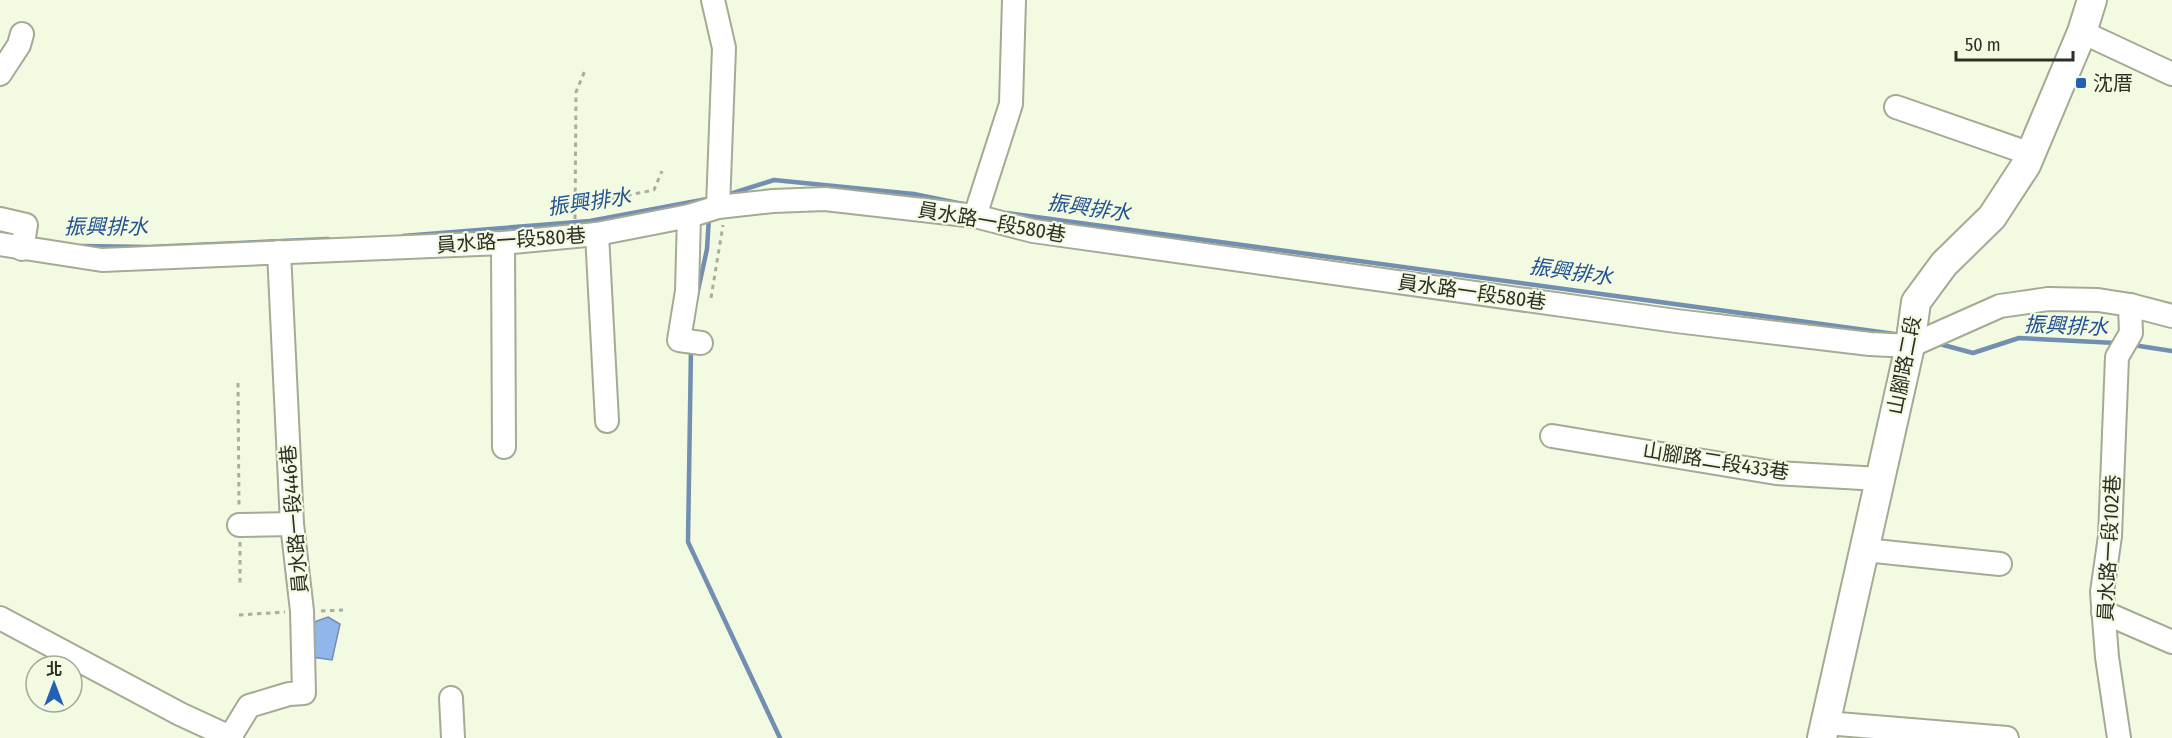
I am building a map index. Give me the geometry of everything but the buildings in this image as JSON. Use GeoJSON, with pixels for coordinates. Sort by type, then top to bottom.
{"type":"FeatureCollection","features":[{"type":"Feature","properties":{"kind":"main road","name":"山腳路二段"},"geometry":{"type":"LineString","coordinates":[[1824,730],[1910,346],[1916,303],[1944,264],[1992,217],[2031,154],[2082,32],[2092,0]]}},
{"type":"Feature","properties":{"kind":"street"},"geometry":{"type":"LineString","coordinates":[[712,0],[724,48],[722,207]]}},
{"type":"Feature","properties":{"kind":"street"},"geometry":{"type":"LineString","coordinates":[[975,216],[1011,104],[1014,0]]}},
{"type":"Feature","properties":{"kind":"street"},"geometry":{"type":"LineString","coordinates":[[2082,32],[2172,74]]}},
{"type":"Feature","properties":{"kind":"street"},"geometry":{"type":"LineString","coordinates":[[0,74],[19,45],[22,34]]}},
{"type":"Feature","properties":{"kind":"street"},"geometry":{"type":"LineString","coordinates":[[1896,107],[2031,154]]}},
{"type":"Feature","properties":{"kind":"street","name":"員水路一段580巷"},"geometry":{"type":"LineString","coordinates":[[11,247],[102,261],[503,243],[597,234],[689,216],[722,207],[773,201],[825,199],[975,216],[1033,231],[1676,321],[1910,346]]}},
{"type":"Feature","properties":{"kind":"street"},"geometry":{"type":"LineString","coordinates":[[689,216],[687,291],[690,342]]}},
{"type":"Feature","properties":{"kind":"street"},"geometry":{"type":"LineString","coordinates":[[0,219],[26,225],[11,247]]}},
{"type":"Feature","properties":{"kind":"street"},"geometry":{"type":"LineString","coordinates":[[597,234],[608,421]]}},
{"type":"Feature","properties":{"kind":"street"},"geometry":{"type":"LineString","coordinates":[[503,243],[504,447]]}},
{"type":"Feature","properties":{"kind":"street","name":"員水路一段446巷"},"geometry":{"type":"LineString","coordinates":[[231,738],[249,706],[289,694],[304,693],[302,611],[292,524],[279,252]]}},
{"type":"Feature","properties":{"kind":"street"},"geometry":{"type":"LineString","coordinates":[[1910,346],[2000,306],[2048,299],[2098,300],[2130,305],[2172,316]]}},
{"type":"Feature","properties":{"kind":"street","name":"員水路一段102巷"},"geometry":{"type":"LineString","coordinates":[[2119,738],[2102,592],[2109,536],[2117,357],[2131,333],[2130,305]]}},
{"type":"Feature","properties":{"kind":"street","name":"山腳路二段433巷"},"geometry":{"type":"LineString","coordinates":[[1552,436],[1776,472],[1880,479]]}},
{"type":"Feature","properties":{"kind":"street"},"geometry":{"type":"LineString","coordinates":[[239,525],[292,524]]}},
{"type":"Feature","properties":{"kind":"street"},"geometry":{"type":"LineString","coordinates":[[1865,550],[2000,564]]}},
{"type":"Feature","properties":{"kind":"street"},"geometry":{"type":"LineString","coordinates":[[2103,612],[2172,642]]}},
{"type":"Feature","properties":{"kind":"street"},"geometry":{"type":"LineString","coordinates":[[0,618],[180,714],[204,731],[231,738]]}},
{"type":"Feature","properties":{"kind":"street"},"geometry":{"type":"LineString","coordinates":[[451,698],[453,738]]}},
{"type":"Feature","properties":{"kind":"street"},"geometry":{"type":"LineString","coordinates":[[1824,730],[2007,738]]}},
{"type":"Feature","properties":{"kind":"path"},"geometry":{"type":"LineString","coordinates":[[586,68],[576,92],[574,206],[654,190],[662,171]]}},
{"type":"Feature","properties":{"kind":"path"},"geometry":{"type":"LineString","coordinates":[[711,298],[722,207]]}},
{"type":"Feature","properties":{"kind":"path"},"geometry":{"type":"LineString","coordinates":[[238,383],[240,585]]}},
{"type":"Feature","properties":{"kind":"path"},"geometry":{"type":"LineString","coordinates":[[239,615],[344,610]]}},
{"type":"Feature","properties":{"kind":"water"},"geometry":{"type":"Polygon","coordinates":[[[328,617],[340,624],[332,660],[312,657],[314,622],[328,617]]]}},
{"type":"Feature","properties":{"kind":"waterway","name":"振興排水"},"geometry":{"type":"LineString","coordinates":[[727,195],[774,180],[914,194],[963,204]]}},
{"type":"Feature","properties":{"kind":"waterway","name":"振興排水"},"geometry":{"type":"LineString","coordinates":[[403,236],[590,221],[707,199]]}},
{"type":"Feature","properties":{"kind":"waterway","name":"振興排水"},"geometry":{"type":"LineString","coordinates":[[1007,213],[1902,335]]}},
{"type":"Feature","properties":{"kind":"waterway"},"geometry":{"type":"LineString","coordinates":[[697,295],[707,249],[709,217]]}},
{"type":"Feature","properties":{"kind":"waterway","name":"振興排水"},"geometry":{"type":"LineString","coordinates":[[0,232],[15,235]]}},
{"type":"Feature","properties":{"kind":"waterway","name":"振興排水"},"geometry":{"type":"LineString","coordinates":[[82,246],[149,247],[328,239]]}},
{"type":"Feature","properties":{"kind":"waterway","name":"振興排水"},"geometry":{"type":"LineString","coordinates":[[1936,343],[1973,353],[2019,338],[2116,343]]}},
{"type":"Feature","properties":{"kind":"waterway","name":"振興排水"},"geometry":{"type":"LineString","coordinates":[[2133,345],[2172,351]]}},
{"type":"Feature","properties":{"kind":"waterway"},"geometry":{"type":"LineString","coordinates":[[691,347],[688,542],[780,738]]}},
{"type":"Feature","properties":{"kind":"place","name":"沈厝"},"geometry":{"type":"Point","coordinates":[2081,83]}}]}
